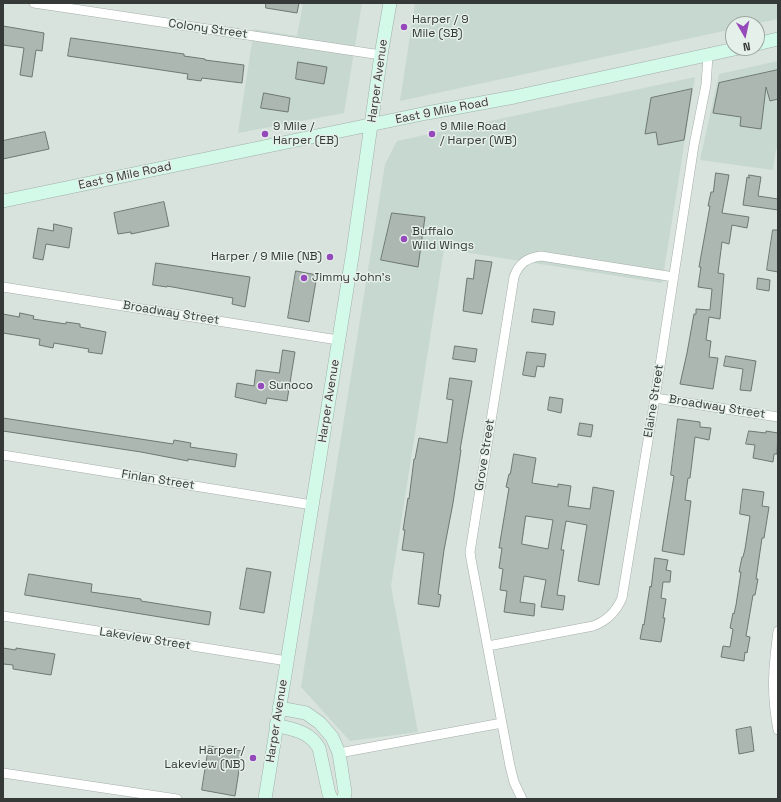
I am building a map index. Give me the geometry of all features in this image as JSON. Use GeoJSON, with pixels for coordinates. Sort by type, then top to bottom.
{"type":"FeatureCollection","features":[{"type":"Feature","properties":{"kind":"main road","name":"Harper Avenue"},"geometry":{"type":"LineString","coordinates":[[265,799],[390,3]]}},
{"type":"Feature","properties":{"kind":"main road"},"geometry":{"type":"LineString","coordinates":[[765,42],[778,39]]}},
{"type":"Feature","properties":{"kind":"main road","name":"East 9 Mile Road"},"geometry":{"type":"LineString","coordinates":[[3,201],[725,52]]}},
{"type":"Feature","properties":{"kind":"main road"},"geometry":{"type":"LineString","coordinates":[[279,708],[306,713],[332,737],[339,753],[345,792],[344,799]]}},
{"type":"Feature","properties":{"kind":"main road"},"geometry":{"type":"LineString","coordinates":[[276,725],[310,736],[315,742],[319,748],[329,794],[332,799]]}},
{"type":"Feature","properties":{"kind":"street","name":"Colony Street"},"geometry":{"type":"LineString","coordinates":[[34,3],[381,55]]}},
{"type":"Feature","properties":{"kind":"street","name":"Elaine Street"},"geometry":{"type":"LineString","coordinates":[[488,646],[592,626],[604,621],[616,610],[622,598],[694,145],[706,85],[708,56]]}},
{"type":"Feature","properties":{"kind":"street","name":"Grove Street"},"geometry":{"type":"LineString","coordinates":[[522,799],[511,773],[488,646],[470,559],[512,286],[516,271],[525,260],[541,256],[674,277]]}},
{"type":"Feature","properties":{"kind":"street","name":"Broadway Street"},"geometry":{"type":"LineString","coordinates":[[3,288],[338,340]]}},
{"type":"Feature","properties":{"kind":"street","name":"Broadway Street"},"geometry":{"type":"LineString","coordinates":[[655,398],[778,417]]}},
{"type":"Feature","properties":{"kind":"street","name":"Finlan Street"},"geometry":{"type":"LineString","coordinates":[[3,455],[312,505]]}},
{"type":"Feature","properties":{"kind":"street","name":"Lakeview Street"},"geometry":{"type":"LineString","coordinates":[[3,616],[287,661]]}},
{"type":"Feature","properties":{"kind":"street"},"geometry":{"type":"LineString","coordinates":[[778,631],[773,678],[774,708],[778,730]]}},
{"type":"Feature","properties":{"kind":"street"},"geometry":{"type":"LineString","coordinates":[[339,753],[502,723]]}},
{"type":"Feature","properties":{"kind":"street"},"geometry":{"type":"LineString","coordinates":[[3,773],[177,799]]}},
{"type":"Feature","properties":{"kind":"shaded area"},"geometry":{"type":"Polygon","coordinates":[[[303,3],[362,3],[344,113],[238,133],[254,29],[297,36],[303,3]]]}},
{"type":"Feature","properties":{"kind":"shaded area"},"geometry":{"type":"Polygon","coordinates":[[[415,3],[778,3],[778,19],[765,22],[765,16],[725,16],[725,31],[400,101],[415,3]]]}},
{"type":"Feature","properties":{"kind":"shaded area"},"geometry":{"type":"Polygon","coordinates":[[[778,61],[778,149],[776,149],[773,170],[700,160],[719,74],[778,61]]]}},
{"type":"Feature","properties":{"kind":"shaded area"},"geometry":{"type":"Polygon","coordinates":[[[695,77],[662,283],[444,249],[391,586],[418,732],[350,741],[301,687],[385,164],[397,141],[695,77]]]}},
{"type":"Feature","properties":{"kind":"building"},"geometry":{"type":"Polygon","coordinates":[[[266,3],[299,3],[297,13],[266,8],[266,3]]]}},
{"type":"Feature","properties":{"kind":"building"},"geometry":{"type":"Polygon","coordinates":[[[3,26],[44,33],[42,51],[36,50],[32,77],[20,75],[24,48],[3,45],[3,26]]]}},
{"type":"Feature","properties":{"kind":"building"},"geometry":{"type":"Polygon","coordinates":[[[71,38],[184,54],[184,56],[205,60],[244,65],[242,83],[202,78],[201,81],[187,79],[188,74],[68,56],[71,38]]]}},
{"type":"Feature","properties":{"kind":"building"},"geometry":{"type":"Polygon","coordinates":[[[298,62],[327,67],[324,84],[296,79],[298,62]]]}},
{"type":"Feature","properties":{"kind":"building"},"geometry":{"type":"Polygon","coordinates":[[[778,70],[778,99],[770,101],[766,87],[761,129],[740,126],[741,117],[713,113],[719,83],[778,70]]]}},
{"type":"Feature","properties":{"kind":"building"},"geometry":{"type":"Polygon","coordinates":[[[692,89],[684,140],[658,145],[656,132],[645,134],[651,98],[692,89]]]}},
{"type":"Feature","properties":{"kind":"building"},"geometry":{"type":"Polygon","coordinates":[[[264,93],[290,98],[288,112],[261,108],[264,93]]]}},
{"type":"Feature","properties":{"kind":"building"},"geometry":{"type":"Polygon","coordinates":[[[45,132],[49,149],[3,159],[3,141],[45,132]]]}},
{"type":"Feature","properties":{"kind":"building"},"geometry":{"type":"Polygon","coordinates":[[[716,173],[729,175],[722,213],[749,217],[747,228],[732,225],[729,244],[722,242],[718,273],[724,274],[720,319],[709,317],[706,340],[711,341],[709,357],[718,358],[713,389],[680,384],[696,309],[710,310],[712,289],[698,287],[701,267],[699,267],[710,206],[708,206],[711,192],[713,192],[716,173]]]}},
{"type":"Feature","properties":{"kind":"building"},"geometry":{"type":"Polygon","coordinates":[[[749,175],[761,177],[758,196],[778,199],[778,210],[743,205],[747,177],[749,178],[749,175]]]}},
{"type":"Feature","properties":{"kind":"building"},"geometry":{"type":"Polygon","coordinates":[[[164,202],[169,226],[131,234],[131,232],[118,234],[114,213],[164,202]]]}},
{"type":"Feature","properties":{"kind":"building","name":"Buffalo Wild Wings"},"geometry":{"type":"Polygon","coordinates":[[[392,213],[425,217],[418,267],[381,260],[392,213]]]}},
{"type":"Feature","properties":{"kind":"building"},"geometry":{"type":"Polygon","coordinates":[[[54,224],[72,228],[69,248],[46,244],[43,260],[33,258],[38,228],[53,231],[54,224]]]}},
{"type":"Feature","properties":{"kind":"building"},"geometry":{"type":"Polygon","coordinates":[[[773,230],[778,230],[778,272],[767,270],[773,230]]]}},
{"type":"Feature","properties":{"kind":"building"},"geometry":{"type":"Polygon","coordinates":[[[476,260],[492,262],[482,314],[463,311],[467,278],[473,279],[476,260]]]}},
{"type":"Feature","properties":{"kind":"building"},"geometry":{"type":"Polygon","coordinates":[[[156,263],[250,277],[245,307],[232,304],[233,298],[167,286],[153,285],[156,263]]]}},
{"type":"Feature","properties":{"kind":"building"},"geometry":{"type":"Polygon","coordinates":[[[296,271],[317,275],[309,322],[288,318],[296,271]]]}},
{"type":"Feature","properties":{"kind":"building"},"geometry":{"type":"Polygon","coordinates":[[[758,278],[770,280],[769,291],[757,289],[758,278]]]}},
{"type":"Feature","properties":{"kind":"building"},"geometry":{"type":"Polygon","coordinates":[[[534,309],[555,312],[553,325],[532,322],[534,309]]]}},
{"type":"Feature","properties":{"kind":"building"},"geometry":{"type":"Polygon","coordinates":[[[20,313],[34,316],[33,319],[66,324],[66,322],[80,324],[80,327],[106,332],[102,354],[88,352],[89,349],[54,343],[53,348],[39,345],[40,339],[3,333],[3,314],[19,317],[20,313]]]}},
{"type":"Feature","properties":{"kind":"building"},"geometry":{"type":"Polygon","coordinates":[[[455,346],[477,349],[475,362],[453,359],[455,346]]]}},
{"type":"Feature","properties":{"kind":"building"},"geometry":{"type":"Polygon","coordinates":[[[283,350],[295,352],[287,401],[267,398],[266,404],[235,397],[237,383],[254,386],[256,370],[279,373],[283,350]]]}},
{"type":"Feature","properties":{"kind":"building"},"geometry":{"type":"Polygon","coordinates":[[[527,352],[546,354],[544,367],[537,366],[535,377],[523,375],[527,352]]]}},
{"type":"Feature","properties":{"kind":"building"},"geometry":{"type":"Polygon","coordinates":[[[726,356],[756,361],[751,391],[740,390],[743,369],[724,366],[726,356]]]}},
{"type":"Feature","properties":{"kind":"building"},"geometry":{"type":"Polygon","coordinates":[[[450,378],[472,381],[444,550],[438,594],[441,595],[439,607],[418,604],[424,553],[402,550],[405,530],[403,530],[414,459],[419,438],[447,443],[453,400],[447,399],[450,378]]]}},
{"type":"Feature","properties":{"kind":"building"},"geometry":{"type":"Polygon","coordinates":[[[550,397],[563,399],[561,413],[548,410],[550,397]]]}},
{"type":"Feature","properties":{"kind":"building"},"geometry":{"type":"Polygon","coordinates":[[[3,418],[173,444],[174,440],[191,443],[190,447],[237,454],[235,467],[188,459],[188,461],[141,452],[3,431],[3,418]]]}},
{"type":"Feature","properties":{"kind":"building"},"geometry":{"type":"Polygon","coordinates":[[[678,419],[700,422],[700,427],[711,428],[709,440],[695,437],[690,478],[688,478],[685,500],[691,501],[684,555],[662,551],[674,476],[671,475],[678,419]]]}},
{"type":"Feature","properties":{"kind":"building"},"geometry":{"type":"Polygon","coordinates":[[[580,423],[593,425],[591,437],[578,435],[580,423]]]}},
{"type":"Feature","properties":{"kind":"building"},"geometry":{"type":"Polygon","coordinates":[[[749,431],[778,433],[777,454],[774,454],[773,462],[753,458],[755,445],[746,444],[749,431]]]}},
{"type":"Feature","properties":{"kind":"building"},"geometry":{"type":"Polygon","coordinates":[[[514,454],[536,458],[532,483],[558,487],[558,484],[571,486],[568,506],[590,509],[593,487],[614,491],[599,585],[578,581],[587,525],[566,521],[561,550],[564,550],[557,595],[565,596],[563,610],[541,607],[546,580],[524,576],[520,602],[535,604],[534,616],[504,612],[507,591],[500,590],[503,569],[499,568],[502,548],[499,548],[509,488],[506,487],[514,454]],[[526,516],[522,544],[548,549],[553,520],[526,516]]]}},
{"type":"Feature","properties":{"kind":"building"},"geometry":{"type":"Polygon","coordinates":[[[743,489],[764,492],[762,506],[769,507],[764,538],[762,538],[756,579],[758,579],[755,595],[753,595],[746,636],[750,637],[747,653],[745,652],[744,661],[721,657],[723,646],[730,647],[733,629],[730,628],[736,605],[741,572],[739,572],[745,549],[750,516],[740,514],[743,489]]]}},
{"type":"Feature","properties":{"kind":"building"},"geometry":{"type":"Polygon","coordinates":[[[655,558],[668,560],[666,570],[671,571],[670,582],[663,582],[661,598],[666,599],[663,618],[665,618],[661,642],[640,639],[643,624],[644,625],[655,558]]]}},
{"type":"Feature","properties":{"kind":"building"},"geometry":{"type":"Polygon","coordinates":[[[247,568],[271,572],[264,613],[240,609],[247,568]]]}},
{"type":"Feature","properties":{"kind":"building"},"geometry":{"type":"Polygon","coordinates":[[[29,574],[92,584],[91,592],[141,599],[141,601],[211,612],[209,625],[25,595],[29,574]]]}},
{"type":"Feature","properties":{"kind":"building"},"geometry":{"type":"Polygon","coordinates":[[[3,648],[16,650],[16,648],[55,654],[51,675],[13,669],[13,665],[3,664],[3,648]]]}},
{"type":"Feature","properties":{"kind":"building"},"geometry":{"type":"Polygon","coordinates":[[[751,727],[754,751],[739,754],[736,730],[751,727]]]}},
{"type":"Feature","properties":{"kind":"building"},"geometry":{"type":"Polygon","coordinates":[[[209,746],[242,751],[235,796],[202,790],[209,746]]]}},
{"type":"Feature","properties":{"kind":"place","name":"Harper / 9 Mile (SB)"},"geometry":{"type":"Point","coordinates":[404,27]}},
{"type":"Feature","properties":{"kind":"place","name":"9 Mile / Harper (EB)"},"geometry":{"type":"Point","coordinates":[265,134]}},
{"type":"Feature","properties":{"kind":"place","name":"9 Mile Road / Harper (WB)"},"geometry":{"type":"Point","coordinates":[432,134]}},
{"type":"Feature","properties":{"kind":"place","name":"Buffalo Wild Wings"},"geometry":{"type":"Point","coordinates":[404,239]}},
{"type":"Feature","properties":{"kind":"place","name":"Harper / 9 Mile (NB)"},"geometry":{"type":"Point","coordinates":[330,257]}},
{"type":"Feature","properties":{"kind":"place","name":"Jimmy John's"},"geometry":{"type":"Point","coordinates":[304,278]}},
{"type":"Feature","properties":{"kind":"place","name":"Sunoco"},"geometry":{"type":"Point","coordinates":[261,386]}},
{"type":"Feature","properties":{"kind":"place","name":"Harper / Lakeview (NB)"},"geometry":{"type":"Point","coordinates":[253,758]}}]}
